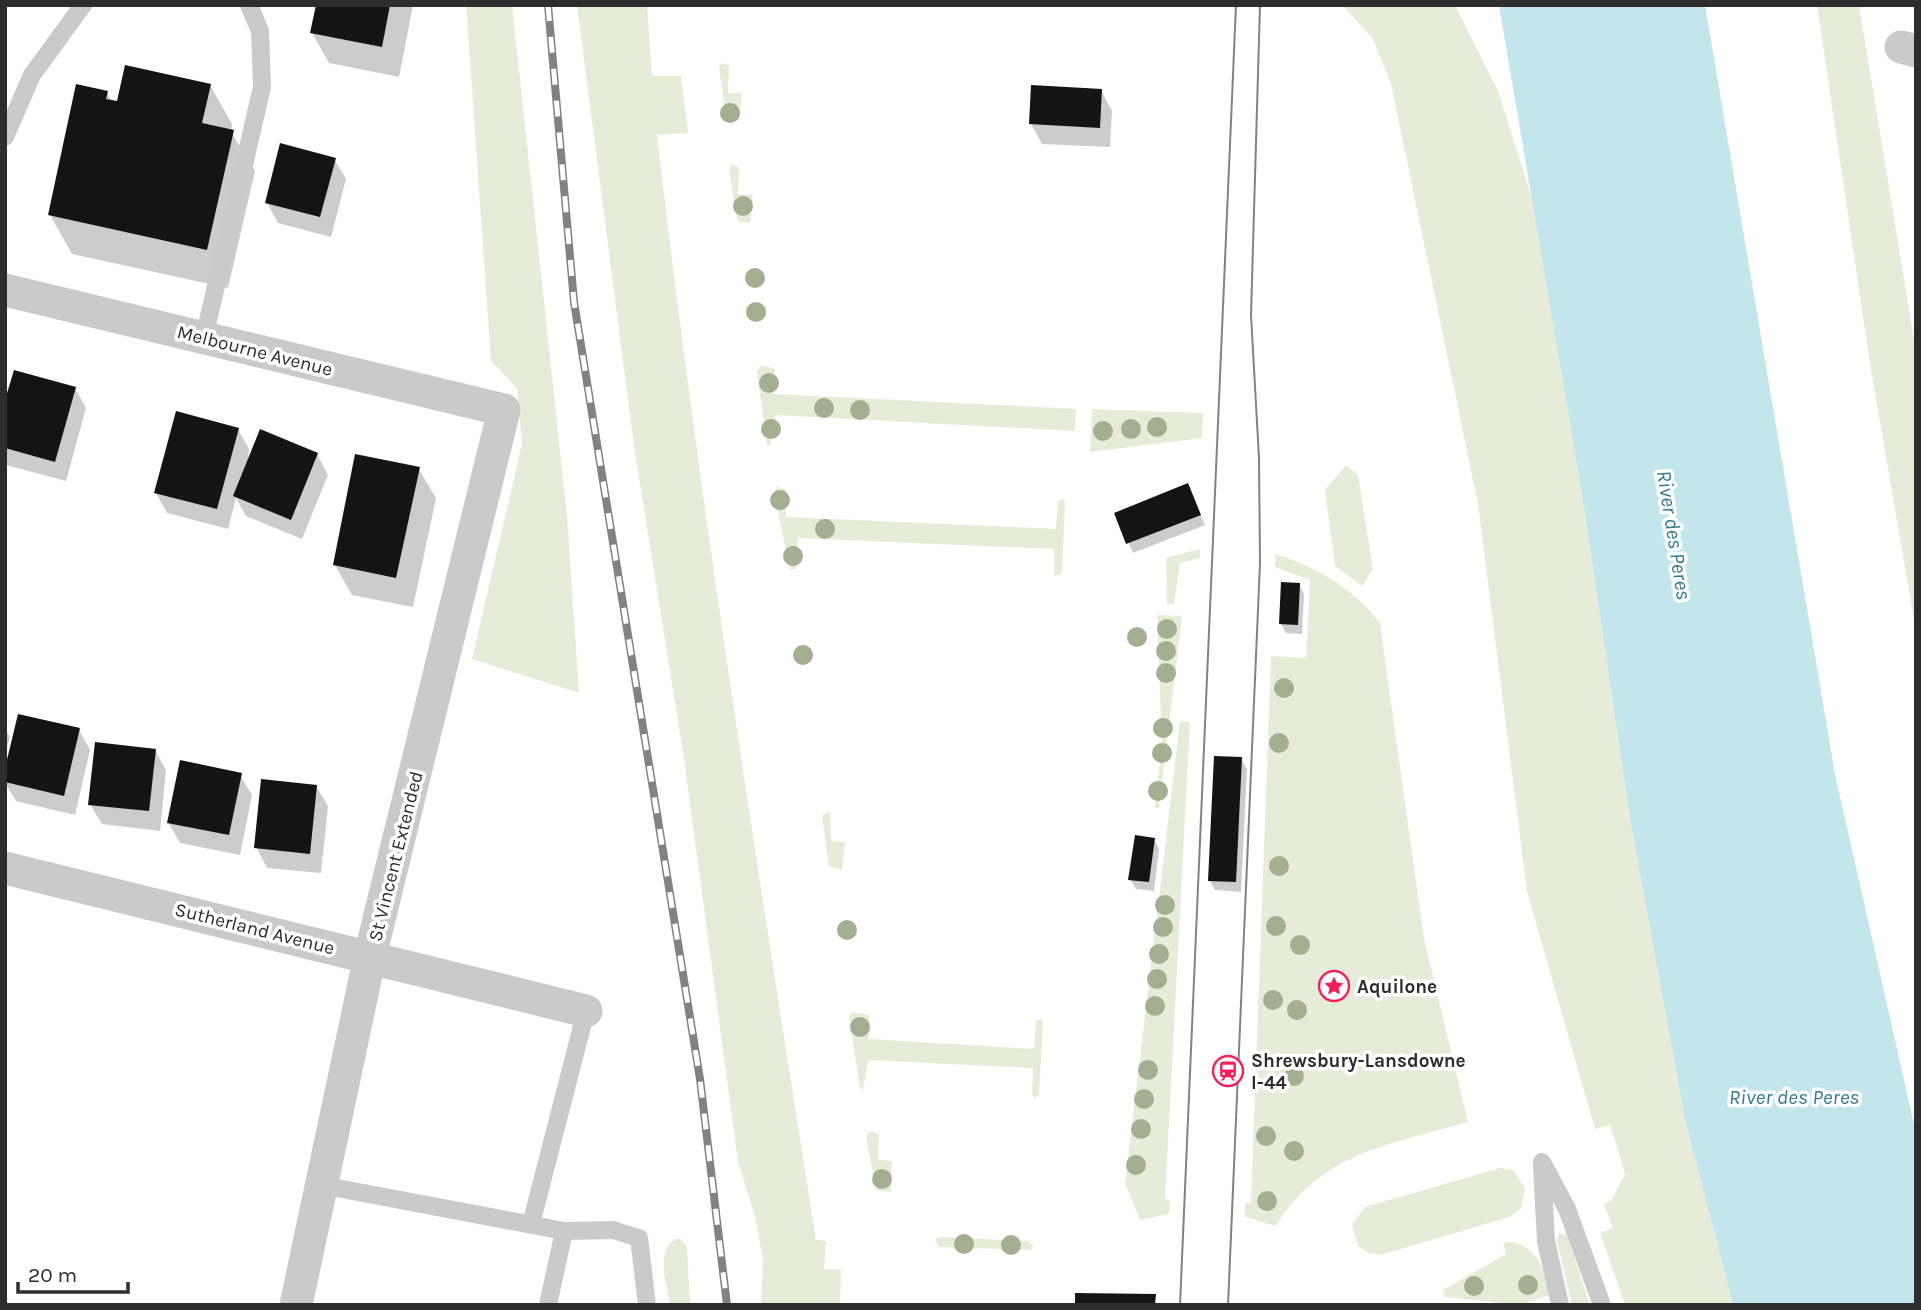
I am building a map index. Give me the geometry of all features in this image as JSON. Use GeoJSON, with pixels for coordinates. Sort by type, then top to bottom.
{"type":"FeatureCollection","features":[{"type":"Feature","properties":{"kind":"street","name":"Melbourne Avenue"},"geometry":{"type":"LineString","coordinates":[[5,290],[504,410]]}},
{"type":"Feature","properties":{"kind":"street","name":"St Vincent Extended"},"geometry":{"type":"LineString","coordinates":[[296,1305],[370,956],[504,410]]}},
{"type":"Feature","properties":{"kind":"street","name":"Sutherland Avenue"},"geometry":{"type":"LineString","coordinates":[[5,867],[586,1011]]}},
{"type":"Feature","properties":{"kind":"lane"},"geometry":{"type":"LineString","coordinates":[[5,137],[32,75],[83,5]]}},
{"type":"Feature","properties":{"kind":"lane"},"geometry":{"type":"LineString","coordinates":[[204,338],[262,87],[260,31],[249,5]]}},
{"type":"Feature","properties":{"kind":"lane"},"geometry":{"type":"LineString","coordinates":[[531,1224],[586,1011]]}},
{"type":"Feature","properties":{"kind":"lane"},"geometry":{"type":"LineString","coordinates":[[1560,1305],[1546,1241],[1542,1162],[1567,1209],[1602,1305]]}},
{"type":"Feature","properties":{"kind":"lane"},"geometry":{"type":"LineString","coordinates":[[321,1185],[564,1231],[613,1230],[639,1238],[647,1305]]}},
{"type":"Feature","properties":{"kind":"lane"},"geometry":{"type":"LineString","coordinates":[[548,1305],[564,1231]]}},
{"type":"Feature","properties":{"kind":"green space"},"geometry":{"type":"Polygon","coordinates":[[[466,5],[512,5],[567,515],[579,693],[472,659],[522,444],[517,388],[491,361],[466,5]]]}},
{"type":"Feature","properties":{"kind":"green space"},"geometry":{"type":"Polygon","coordinates":[[[577,5],[647,5],[652,76],[681,76],[688,133],[657,135],[674,274],[731,689],[816,1240],[826,1241],[824,1269],[841,1270],[840,1305],[761,1305],[763,1259],[755,1217],[738,1162],[684,759],[634,446],[577,5]]]}},
{"type":"Feature","properties":{"kind":"green space"},"geometry":{"type":"Polygon","coordinates":[[[1342,5],[1455,5],[1498,91],[1532,198],[1582,495],[1631,825],[1685,1120],[1733,1305],[1625,1305],[1600,1233],[1613,1228],[1604,1204],[1611,1201],[1625,1174],[1610,1125],[1595,1129],[1527,892],[1478,504],[1391,84],[1373,39],[1342,5]]]}},
{"type":"Feature","properties":{"kind":"green space"},"geometry":{"type":"Polygon","coordinates":[[[1817,5],[1859,5],[1916,352],[1916,631],[1870,364],[1817,5]]]}},
{"type":"Feature","properties":{"kind":"green space"},"geometry":{"type":"Polygon","coordinates":[[[722,63],[729,66],[728,93],[742,93],[739,121],[726,117],[719,67],[722,63]]]}},
{"type":"Feature","properties":{"kind":"green space"},"geometry":{"type":"Polygon","coordinates":[[[732,164],[739,168],[738,194],[753,195],[750,223],[739,222],[737,219],[729,169],[732,164]]]}},
{"type":"Feature","properties":{"kind":"green space"},"geometry":{"type":"Polygon","coordinates":[[[761,365],[775,369],[774,394],[1076,409],[1075,431],[775,415],[770,446],[767,444],[757,371],[761,365]]]}},
{"type":"Feature","properties":{"kind":"green space"},"geometry":{"type":"Polygon","coordinates":[[[1092,409],[1203,413],[1202,438],[1090,452],[1092,409]]]}},
{"type":"Feature","properties":{"kind":"green space"},"geometry":{"type":"Polygon","coordinates":[[[1346,465],[1358,475],[1373,569],[1362,586],[1335,566],[1325,490],[1346,465]]]}},
{"type":"Feature","properties":{"kind":"green space"},"geometry":{"type":"Polygon","coordinates":[[[777,487],[786,489],[786,517],[1056,529],[1058,501],[1063,498],[1062,574],[1054,576],[1054,549],[798,538],[796,569],[790,570],[774,492],[777,487]]]}},
{"type":"Feature","properties":{"kind":"green space"},"geometry":{"type":"Polygon","coordinates":[[[1200,549],[1200,558],[1180,563],[1174,604],[1167,604],[1166,558],[1200,549]]]}},
{"type":"Feature","properties":{"kind":"green space"},"geometry":{"type":"Polygon","coordinates":[[[1275,554],[1305,565],[1333,580],[1346,589],[1380,623],[1424,939],[1468,1122],[1386,1145],[1336,1166],[1294,1201],[1276,1226],[1245,1217],[1245,1203],[1251,1203],[1271,656],[1306,658],[1310,580],[1275,567],[1275,554]]]}},
{"type":"Feature","properties":{"kind":"green space"},"geometry":{"type":"Polygon","coordinates":[[[1157,615],[1182,616],[1159,808],[1155,808],[1162,745],[1157,615]]]}},
{"type":"Feature","properties":{"kind":"green space"},"geometry":{"type":"Polygon","coordinates":[[[1180,721],[1190,722],[1165,1199],[1170,1200],[1169,1214],[1140,1220],[1125,1183],[1180,721]]]}},
{"type":"Feature","properties":{"kind":"green space"},"geometry":{"type":"Polygon","coordinates":[[[830,811],[831,841],[845,842],[842,870],[829,866],[822,816],[830,811]]]}},
{"type":"Feature","properties":{"kind":"green space"},"geometry":{"type":"Polygon","coordinates":[[[852,1012],[869,1015],[869,1039],[1034,1049],[1036,1021],[1040,1019],[1043,1021],[1039,1095],[1034,1098],[1032,1094],[1033,1068],[868,1060],[863,1090],[860,1088],[849,1016],[852,1012]]]}},
{"type":"Feature","properties":{"kind":"green space"},"geometry":{"type":"Polygon","coordinates":[[[870,1131],[879,1134],[878,1160],[892,1161],[891,1192],[876,1190],[866,1136],[870,1131]]]}},
{"type":"Feature","properties":{"kind":"green space"},"geometry":{"type":"Polygon","coordinates":[[[1500,1168],[1513,1170],[1525,1188],[1521,1208],[1512,1216],[1381,1255],[1369,1253],[1358,1246],[1352,1224],[1365,1207],[1500,1168]]]}},
{"type":"Feature","properties":{"kind":"green space"},"geometry":{"type":"Polygon","coordinates":[[[1559,1233],[1567,1235],[1590,1305],[1572,1305],[1557,1241],[1559,1233]]]}},
{"type":"Feature","properties":{"kind":"green space"},"geometry":{"type":"Polygon","coordinates":[[[939,1237],[1029,1241],[1033,1247],[1031,1250],[939,1247],[935,1240],[939,1237]]]}},
{"type":"Feature","properties":{"kind":"green space"},"geometry":{"type":"Polygon","coordinates":[[[679,1238],[687,1246],[690,1305],[670,1305],[665,1277],[666,1249],[679,1238]]]}},
{"type":"Feature","properties":{"kind":"green space"},"geometry":{"type":"Polygon","coordinates":[[[1508,1242],[1526,1247],[1533,1253],[1542,1268],[1549,1295],[1522,1305],[1444,1297],[1443,1290],[1506,1254],[1503,1244],[1508,1242]]]}},
{"type":"Feature","properties":{"kind":"water","name":"River des Peres"},"geometry":{"type":"Polygon","coordinates":[[[1499,5],[1705,5],[1835,774],[1916,1133],[1916,1305],[1733,1305],[1685,1120],[1631,825],[1582,495],[1499,5]]]}},
{"type":"Feature","properties":{"kind":"building"},"geometry":{"type":"Polygon","coordinates":[[[316,5],[390,5],[382,47],[310,33],[316,5]]]}},
{"type":"Feature","properties":{"kind":"building"},"geometry":{"type":"Polygon","coordinates":[[[125,65],[211,84],[202,123],[234,130],[207,250],[48,215],[76,84],[108,91],[106,99],[117,101],[125,65]]]}},
{"type":"Feature","properties":{"kind":"building"},"geometry":{"type":"Polygon","coordinates":[[[1031,85],[1102,89],[1100,128],[1029,124],[1031,85]]]}},
{"type":"Feature","properties":{"kind":"building"},"geometry":{"type":"Polygon","coordinates":[[[280,143],[336,158],[320,217],[265,203],[280,143]]]}},
{"type":"Feature","properties":{"kind":"building"},"geometry":{"type":"Polygon","coordinates":[[[14,370],[76,387],[55,462],[5,448],[5,400],[14,370]]]}},
{"type":"Feature","properties":{"kind":"building"},"geometry":{"type":"Polygon","coordinates":[[[176,411],[239,428],[217,509],[154,493],[176,411]]]}},
{"type":"Feature","properties":{"kind":"building"},"geometry":{"type":"Polygon","coordinates":[[[260,429],[318,453],[291,520],[233,496],[260,429]]]}},
{"type":"Feature","properties":{"kind":"building"},"geometry":{"type":"Polygon","coordinates":[[[355,454],[420,467],[396,578],[333,565],[355,454]]]}},
{"type":"Feature","properties":{"kind":"building"},"geometry":{"type":"Polygon","coordinates":[[[1188,483],[1201,515],[1126,544],[1114,513],[1188,483]]]}},
{"type":"Feature","properties":{"kind":"building"},"geometry":{"type":"Polygon","coordinates":[[[1281,582],[1300,583],[1298,625],[1279,624],[1281,582]]]}},
{"type":"Feature","properties":{"kind":"building"},"geometry":{"type":"Polygon","coordinates":[[[18,714],[80,728],[64,796],[5,782],[5,768],[18,714]]]}},
{"type":"Feature","properties":{"kind":"building"},"geometry":{"type":"Polygon","coordinates":[[[95,742],[156,749],[149,811],[88,805],[95,742]]]}},
{"type":"Feature","properties":{"kind":"building"},"geometry":{"type":"Polygon","coordinates":[[[1214,756],[1242,757],[1236,882],[1208,881],[1214,756]]]}},
{"type":"Feature","properties":{"kind":"building"},"geometry":{"type":"Polygon","coordinates":[[[180,760],[242,773],[229,835],[167,823],[180,760]]]}},
{"type":"Feature","properties":{"kind":"building"},"geometry":{"type":"Polygon","coordinates":[[[261,779],[317,785],[310,854],[254,848],[261,779]]]}},
{"type":"Feature","properties":{"kind":"building"},"geometry":{"type":"Polygon","coordinates":[[[1135,835],[1155,838],[1149,882],[1128,880],[1135,835]]]}},
{"type":"Feature","properties":{"kind":"building"},"geometry":{"type":"Polygon","coordinates":[[[1075,1293],[1156,1294],[1155,1305],[1075,1305],[1075,1293]]]}},
{"type":"Feature","properties":{"kind":"tram line"},"geometry":{"type":"LineString","coordinates":[[1180,1305],[1236,5]]}},
{"type":"Feature","properties":{"kind":"tram line"},"geometry":{"type":"LineString","coordinates":[[1228,1305],[1260,563],[1259,458],[1251,315],[1260,5]]}},
{"type":"Feature","properties":{"kind":"railway"},"geometry":{"type":"LineString","coordinates":[[548,5],[574,302],[700,1079],[727,1305]]}},
{"type":"Feature","properties":{"kind":"place","name":"Aquilone"},"geometry":{"type":"Point","coordinates":[1334,986]}},
{"type":"Feature","properties":{"kind":"place","name":"Shrewsbury-Lansdowne I-44"},"geometry":{"type":"Point","coordinates":[1228,1071]}}]}
